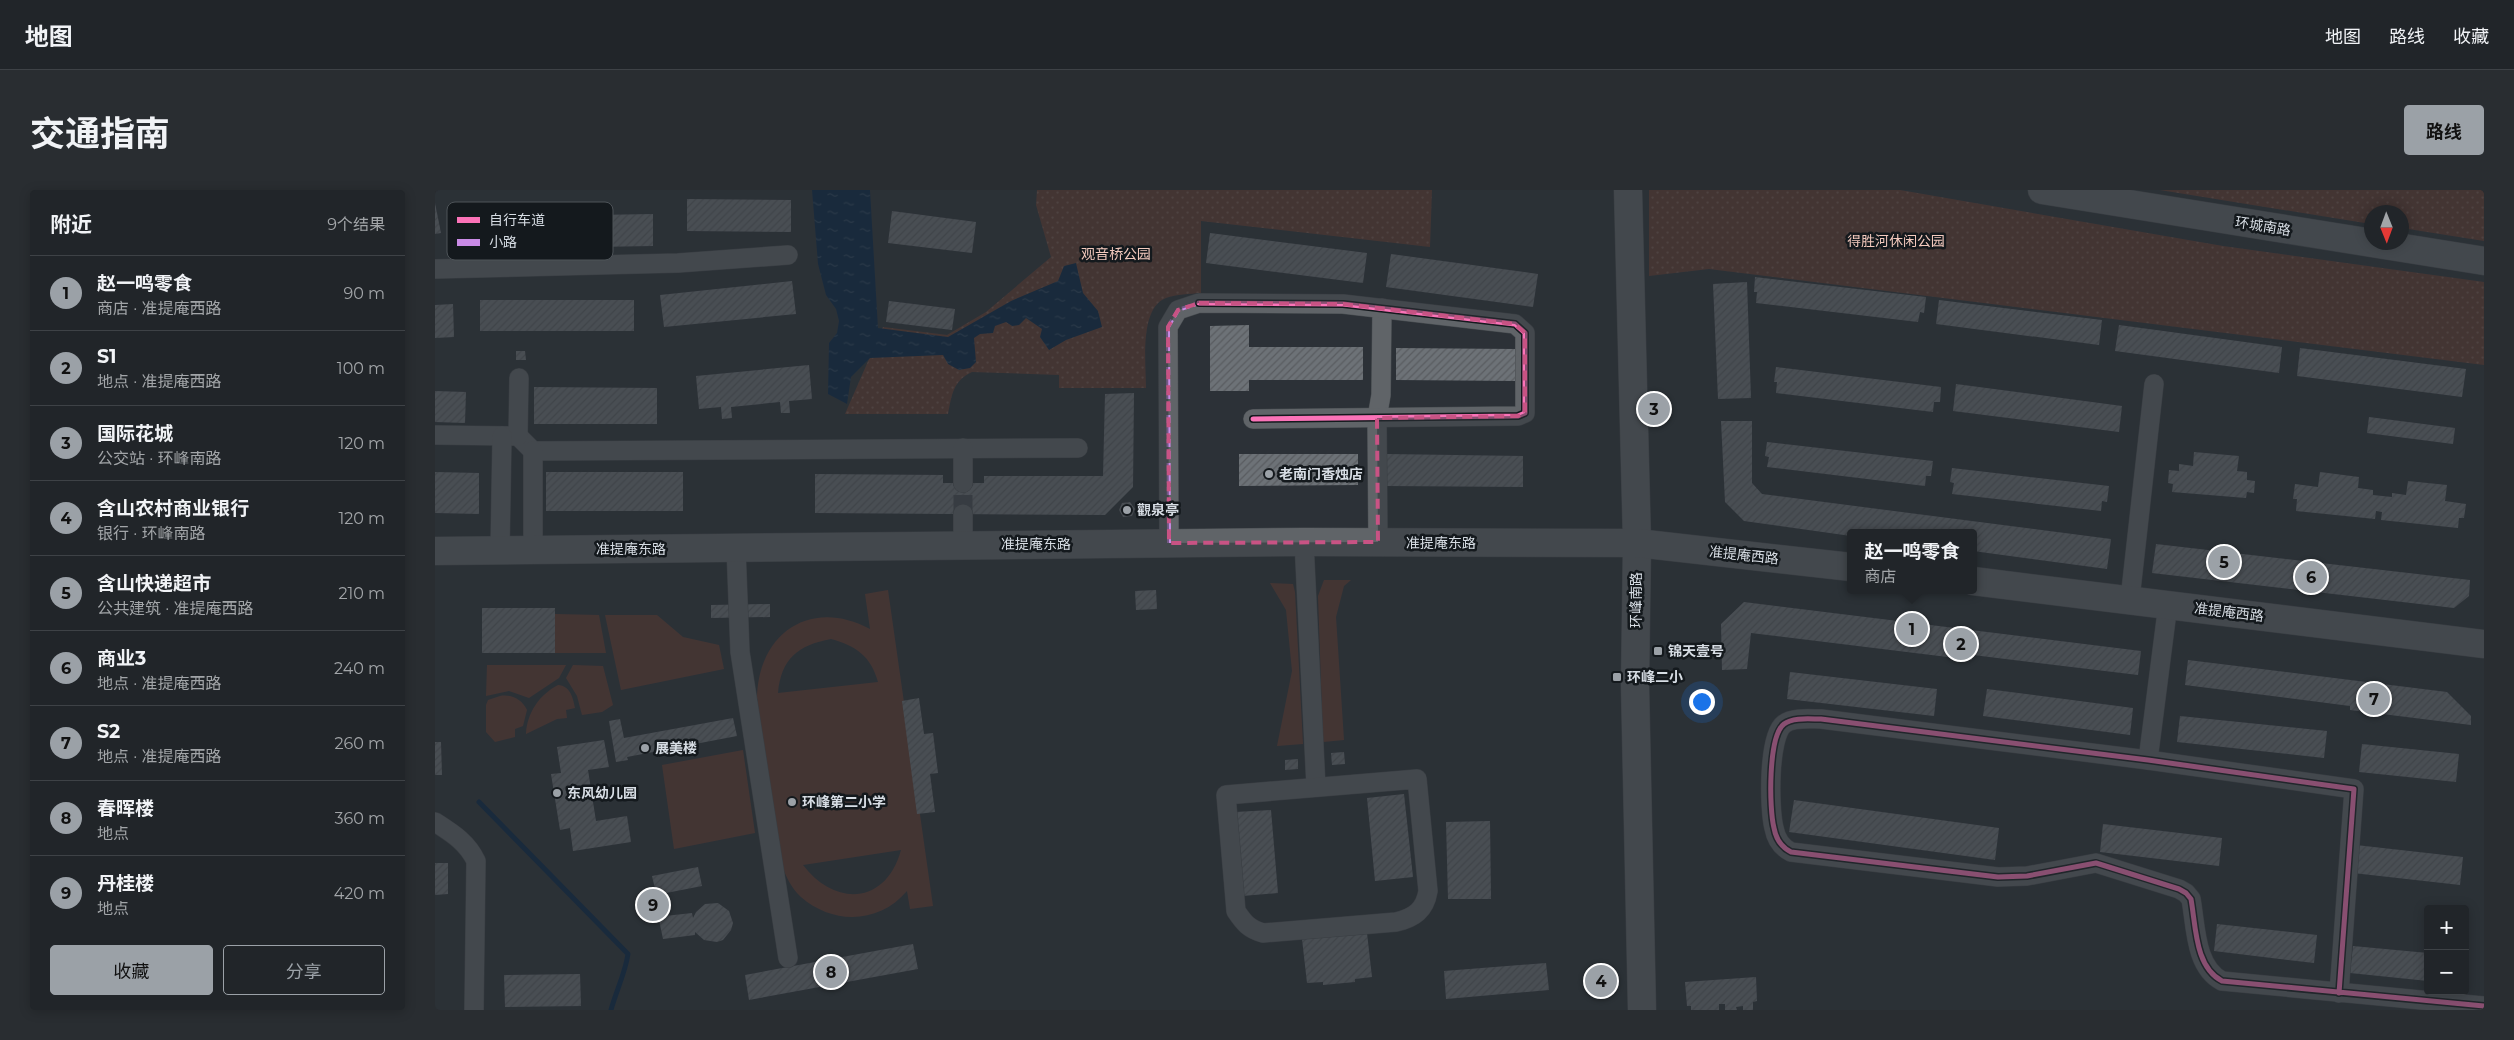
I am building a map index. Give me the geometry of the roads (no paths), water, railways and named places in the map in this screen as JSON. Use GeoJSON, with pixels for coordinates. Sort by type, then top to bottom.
{"type":"FeatureCollection","features":[{"type":"Feature","properties":{"kind":"main road","name":"环峰南路"},"geometry":{"type":"LineString","coordinates":[[1628,190],[1637,543],[1635,685],[1642,1010]]}},
{"type":"Feature","properties":{"kind":"main road","name":"环城南路"},"geometry":{"type":"LineString","coordinates":[[2042,190],[2484,261]]}},
{"type":"Feature","properties":{"kind":"main road","name":"准提庵东路"},"geometry":{"type":"LineString","coordinates":[[435,550],[1304,542],[1637,543]]}},
{"type":"Feature","properties":{"kind":"main road","name":"准提庵西路"},"geometry":{"type":"LineString","coordinates":[[1637,543],[1847,567]]}},
{"type":"Feature","properties":{"kind":"main road","name":"准提庵西路"},"geometry":{"type":"LineString","coordinates":[[1977,581],[2484,644]]}},
{"type":"Feature","properties":{"kind":"street"},"geometry":{"type":"LineString","coordinates":[[435,269],[677,263],[788,255]]}},
{"type":"Feature","properties":{"kind":"street"},"geometry":{"type":"LineString","coordinates":[[1169,543],[1168,327],[1178,310],[1199,303],[1343,304],[1515,324],[1525,333],[1525,413],[1518,416],[1253,419]]}},
{"type":"Feature","properties":{"kind":"street"},"geometry":{"type":"LineString","coordinates":[[1378,542],[1377,418],[1381,395],[1382,308]]}},
{"type":"Feature","properties":{"kind":"street"},"geometry":{"type":"LineString","coordinates":[[500,550],[510,436],[519,378]]}},
{"type":"Feature","properties":{"kind":"street"},"geometry":{"type":"LineString","coordinates":[[2130,599],[2154,384]]}},
{"type":"Feature","properties":{"kind":"street"},"geometry":{"type":"LineString","coordinates":[[435,435],[510,436],[533,452],[1078,448]]}},
{"type":"Feature","properties":{"kind":"street"},"geometry":{"type":"LineString","coordinates":[[963,448],[963,482]]}},
{"type":"Feature","properties":{"kind":"street"},"geometry":{"type":"LineString","coordinates":[[533,452],[533,550]]}},
{"type":"Feature","properties":{"kind":"street"},"geometry":{"type":"LineString","coordinates":[[963,514],[963,544]]}},
{"type":"Feature","properties":{"kind":"street"},"geometry":{"type":"LineString","coordinates":[[1304,542],[1317,788]]}},
{"type":"Feature","properties":{"kind":"street"},"geometry":{"type":"LineString","coordinates":[[736,548],[740,652],[788,958]]}},
{"type":"Feature","properties":{"kind":"street"},"geometry":{"type":"LineString","coordinates":[[2148,760],[2168,604]]}},
{"type":"Feature","properties":{"kind":"street"},"geometry":{"type":"LineString","coordinates":[[2339,993],[2354,789],[2148,760],[1821,719],[1793,721],[1784,724],[1775,734],[1772,746],[1773,826],[1780,844],[1791,852],[1998,877],[2027,876],[2088,863],[2103,864],[2187,893],[2191,900],[2200,953],[2205,966],[2211,976],[2222,981],[2339,993],[2484,1006]]}},
{"type":"Feature","properties":{"kind":"street"},"geometry":{"type":"LineString","coordinates":[[1417,779],[1427,891],[1426,902],[1419,912],[1408,919],[1396,922],[1263,933],[1251,929],[1243,922],[1236,911],[1226,795],[1317,788],[1417,779]]}},
{"type":"Feature","properties":{"kind":"street"},"geometry":{"type":"LineString","coordinates":[[435,822],[457,836],[470,850],[476,861],[474,1010]]}},
{"type":"Feature","properties":{"kind":"water"},"geometry":{"type":"Polygon","coordinates":[[[812,190],[870,190],[878,328],[948,337],[1011,301],[1058,281],[1064,266],[1076,263],[1083,293],[1098,311],[1102,327],[1066,340],[1049,350],[1040,337],[1042,329],[1026,318],[1019,325],[1012,326],[1006,322],[995,326],[993,333],[980,334],[974,338],[976,362],[970,368],[959,370],[948,364],[943,355],[870,358],[851,377],[847,404],[828,394],[829,343],[837,333],[839,321],[836,309],[826,295],[818,264],[812,190]]]}},
{"type":"Feature","properties":{"kind":"waterway"},"geometry":{"type":"LineString","coordinates":[[479,802],[628,954],[611,1010]]}},
{"type":"Feature","properties":{"kind":"tunnel"},"geometry":{"type":"LineString","coordinates":[[963,483],[963,514]]}},
{"type":"Feature","properties":{"kind":"place","name":"国际花城"},"geometry":{"type":"Point","coordinates":[1654,409]}},
{"type":"Feature","properties":{"kind":"place","name":"老南门香烛店"},"geometry":{"type":"Point","coordinates":[1269,474]}},
{"type":"Feature","properties":{"kind":"place","name":"觀泉亭"},"geometry":{"type":"Point","coordinates":[1127,510]}},
{"type":"Feature","properties":{"kind":"place","name":"含山快递超市"},"geometry":{"type":"Point","coordinates":[2224,562]}},
{"type":"Feature","properties":{"kind":"place","name":"商业3"},"geometry":{"type":"Point","coordinates":[2311,577]}},
{"type":"Feature","properties":{"kind":"place","name":"赵一鸣零食"},"geometry":{"type":"Point","coordinates":[1912,629]}},
{"type":"Feature","properties":{"kind":"place","name":"S1"},"geometry":{"type":"Point","coordinates":[1961,644]}},
{"type":"Feature","properties":{"kind":"place","name":"锦天壹号"},"geometry":{"type":"Point","coordinates":[1658,651]}},
{"type":"Feature","properties":{"kind":"place","name":"环峰二小"},"geometry":{"type":"Point","coordinates":[1617,677]}},
{"type":"Feature","properties":{"kind":"place","name":"S2"},"geometry":{"type":"Point","coordinates":[2374,699]}},
{"type":"Feature","properties":{"kind":"place","name":"展美楼"},"geometry":{"type":"Point","coordinates":[645,748]}},
{"type":"Feature","properties":{"kind":"place","name":"东风幼儿园"},"geometry":{"type":"Point","coordinates":[557,793]}},
{"type":"Feature","properties":{"kind":"place","name":"环峰第二小学"},"geometry":{"type":"Point","coordinates":[792,802]}},
{"type":"Feature","properties":{"kind":"place","name":"丹桂楼"},"geometry":{"type":"Point","coordinates":[653,905]}},
{"type":"Feature","properties":{"kind":"place","name":"春晖楼"},"geometry":{"type":"Point","coordinates":[831,972]}},
{"type":"Feature","properties":{"kind":"place","name":"含山农村商业银行"},"geometry":{"type":"Point","coordinates":[1601,981]}},
{"type":"Feature","properties":{"kind":"park label","name":"得胜河休闲公园"},"geometry":{"type":"Point","coordinates":[1896,241]}},
{"type":"Feature","properties":{"kind":"park label","name":"观音桥公园"},"geometry":{"type":"Point","coordinates":[1116,254]}}]}
